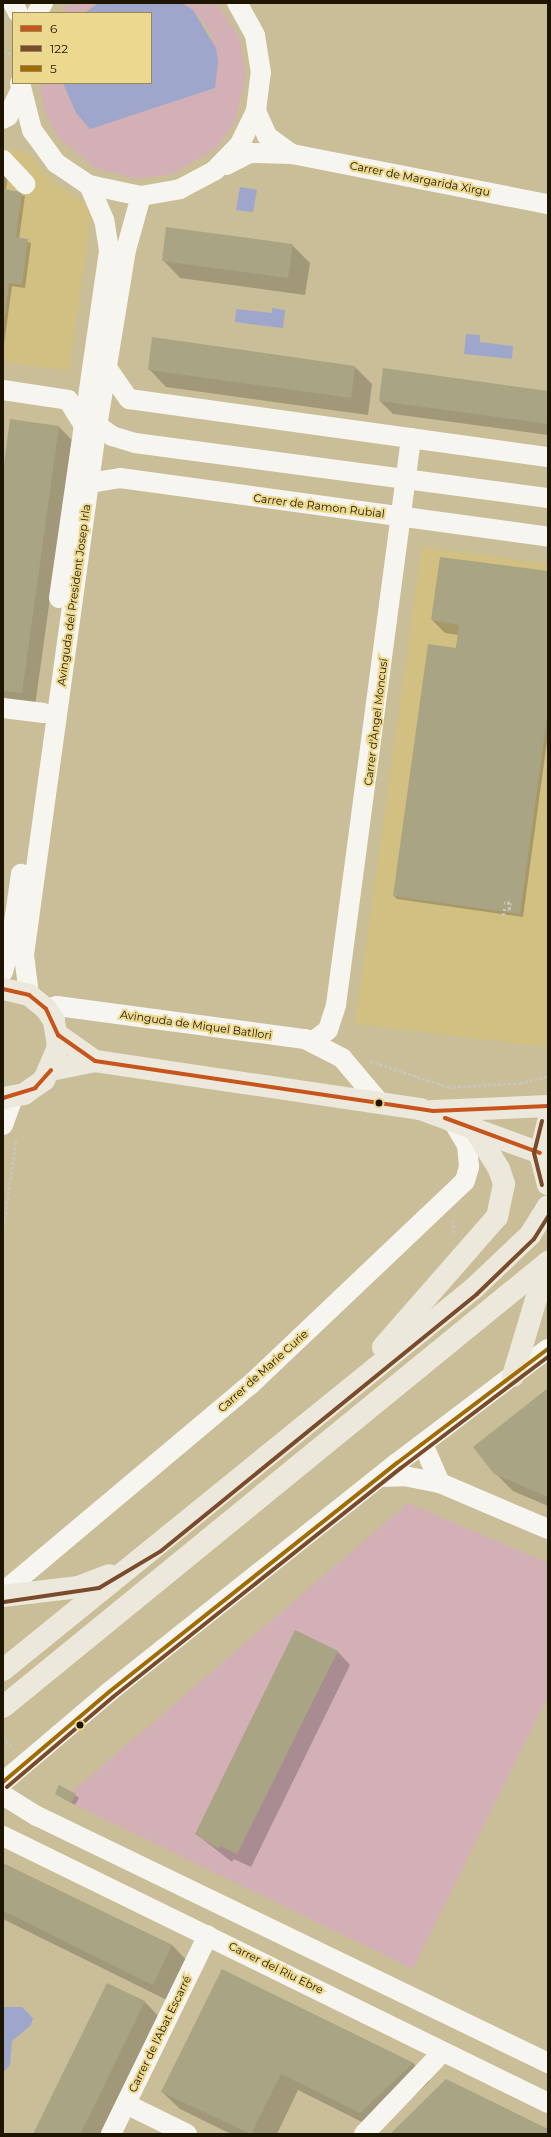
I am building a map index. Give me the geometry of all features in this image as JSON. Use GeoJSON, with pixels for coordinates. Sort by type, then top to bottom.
{"type":"FeatureCollection","features":[{"type":"Feature","properties":{"kind":"main road"},"geometry":{"type":"LineString","coordinates":[[3,989],[28,995],[46,1009],[58,1035],[95,1061]]}},
{"type":"Feature","properties":{"kind":"main road"},"geometry":{"type":"LineString","coordinates":[[8,1098],[35,1088],[51,1070],[58,1035]]}},
{"type":"Feature","properties":{"kind":"main road"},"geometry":{"type":"LineString","coordinates":[[51,1070],[95,1061],[433,1111],[548,1106]]}},
{"type":"Feature","properties":{"kind":"main road"},"geometry":{"type":"LineString","coordinates":[[433,1111],[464,1125],[540,1153]]}},
{"type":"Feature","properties":{"kind":"main road"},"geometry":{"type":"LineString","coordinates":[[548,1122],[540,1153],[548,1184]]}},
{"type":"Feature","properties":{"kind":"main road"},"geometry":{"type":"LineString","coordinates":[[342,1392],[497,1217],[504,1184],[499,1169],[464,1125]]}},
{"type":"Feature","properties":{"kind":"main road"},"geometry":{"type":"LineString","coordinates":[[3,1670],[157,1546],[342,1392],[473,1289],[530,1235],[548,1206]]}},
{"type":"Feature","properties":{"kind":"main road"},"geometry":{"type":"LineString","coordinates":[[513,1376],[526,1328],[547,1262]]}},
{"type":"Feature","properties":{"kind":"main road"},"geometry":{"type":"LineString","coordinates":[[3,1707],[547,1262]]}},
{"type":"Feature","properties":{"kind":"main road"},"geometry":{"type":"LineString","coordinates":[[3,1596],[97,1582],[157,1546]]}},
{"type":"Feature","properties":{"kind":"street"},"geometry":{"type":"LineString","coordinates":[[13,3],[18,12]]}},
{"type":"Feature","properties":{"kind":"street"},"geometry":{"type":"LineString","coordinates":[[38,12],[43,3]]}},
{"type":"Feature","properties":{"kind":"street"},"geometry":{"type":"LineString","coordinates":[[215,170],[240,144],[256,111],[262,73],[255,35],[237,3]]}},
{"type":"Feature","properties":{"kind":"street"},"geometry":{"type":"LineString","coordinates":[[3,119],[8,116],[20,87]]}},
{"type":"Feature","properties":{"kind":"street"},"geometry":{"type":"LineString","coordinates":[[20,87],[32,130],[56,163],[89,185],[141,196]]}},
{"type":"Feature","properties":{"kind":"street","name":"Carrer de Margarida Xirgu"},"geometry":{"type":"LineString","coordinates":[[256,111],[267,136],[292,154]]}},
{"type":"Feature","properties":{"kind":"street","name":"Carrer de Margarida Xirgu"},"geometry":{"type":"LineString","coordinates":[[141,196],[180,189],[250,153],[292,154],[548,204]]}},
{"type":"Feature","properties":{"kind":"street"},"geometry":{"type":"LineString","coordinates":[[3,160],[25,184],[3,181]]}},
{"type":"Feature","properties":{"kind":"street","name":"Avinguda del President Josep Irla"},"geometry":{"type":"LineString","coordinates":[[3,972],[11,944],[44,712],[90,424],[109,250],[104,220],[89,185]]}},
{"type":"Feature","properties":{"kind":"street","name":"Avinguda del President Josep Irla"},"geometry":{"type":"LineString","coordinates":[[28,995],[24,955],[89,483],[90,424],[107,368],[126,250],[141,196]]}},
{"type":"Feature","properties":{"kind":"street"},"geometry":{"type":"LineString","coordinates":[[107,368],[129,398],[548,457]]}},
{"type":"Feature","properties":{"kind":"street"},"geometry":{"type":"LineString","coordinates":[[3,390],[68,400],[90,424],[112,436],[135,443],[548,498]]}},
{"type":"Feature","properties":{"kind":"street","name":"Carrer d'Àngel Moncusí"},"geometry":{"type":"LineString","coordinates":[[342,1058],[336,1038],[336,1005],[403,517],[412,438]]}},
{"type":"Feature","properties":{"kind":"street","name":"Carrer de Ramon Rubial"},"geometry":{"type":"LineString","coordinates":[[89,483],[120,478],[548,537]]}},
{"type":"Feature","properties":{"kind":"street"},"geometry":{"type":"LineString","coordinates":[[3,708],[44,712]]}},
{"type":"Feature","properties":{"kind":"street","name":"Carrer d'Àngel Moncusí"},"geometry":{"type":"LineString","coordinates":[[312,1042],[328,1030],[336,1005]]}},
{"type":"Feature","properties":{"kind":"street","name":"Avinguda de Miquel Batllori"},"geometry":{"type":"LineString","coordinates":[[46,1009],[57,1006],[312,1042],[342,1058]]}},
{"type":"Feature","properties":{"kind":"street"},"geometry":{"type":"LineString","coordinates":[[342,1058],[380,1103]]}},
{"type":"Feature","properties":{"kind":"street"},"geometry":{"type":"LineString","coordinates":[[8,1098],[9,1131]]}},
{"type":"Feature","properties":{"kind":"street","name":"Carrer de Marie Curie"},"geometry":{"type":"LineString","coordinates":[[3,1592],[250,1385],[465,1182],[469,1167],[468,1145],[464,1125]]}},
{"type":"Feature","properties":{"kind":"street"},"geometry":{"type":"LineString","coordinates":[[3,1782],[109,1692],[422,1444],[548,1349]]}},
{"type":"Feature","properties":{"kind":"street"},"geometry":{"type":"LineString","coordinates":[[422,1444],[440,1482]]}},
{"type":"Feature","properties":{"kind":"street"},"geometry":{"type":"LineString","coordinates":[[380,1477],[404,1476],[440,1482],[548,1529]]}},
{"type":"Feature","properties":{"kind":"street"},"geometry":{"type":"LineString","coordinates":[[3,1795],[12,1807],[548,2063]]}},
{"type":"Feature","properties":{"kind":"street","name":"Carrer del Riu Ebre"},"geometry":{"type":"LineString","coordinates":[[3,1836],[208,1935],[548,2103]]}},
{"type":"Feature","properties":{"kind":"street","name":"Carrer de l'Abat Escarré"},"geometry":{"type":"LineString","coordinates":[[111,2134],[208,1935]]}},
{"type":"Feature","properties":{"kind":"street"},"geometry":{"type":"LineString","coordinates":[[364,2134],[436,2059]]}},
{"type":"Feature","properties":{"kind":"street"},"geometry":{"type":"LineString","coordinates":[[126,2104],[187,2134]]}},
{"type":"Feature","properties":{"kind":"path"},"geometry":{"type":"LineString","coordinates":[[503,916],[503,911],[509,910],[510,903],[504,903]]}},
{"type":"Feature","properties":{"kind":"path"},"geometry":{"type":"LineString","coordinates":[[342,1058],[352,1055],[448,1087],[520,1083],[548,1076]]}},
{"type":"Feature","properties":{"kind":"path"},"geometry":{"type":"LineString","coordinates":[[3,1230],[9,1131]]}},
{"type":"Feature","properties":{"kind":"path"},"geometry":{"type":"LineString","coordinates":[[453,1211],[454,1240]]}},
{"type":"Feature","properties":{"kind":"shaded area"},"geometry":{"type":"Polygon","coordinates":[[[69,3],[98,3],[86,12],[61,12],[69,3]]]}},
{"type":"Feature","properties":{"kind":"shaded area"},"geometry":{"type":"Polygon","coordinates":[[[182,3],[216,3],[239,37],[246,76],[235,122],[216,148],[173,174],[136,179],[94,167],[59,138],[46,115],[39,84],[63,84],[76,113],[90,128],[215,88],[212,36],[202,20],[182,3]]]}},
{"type":"Feature","properties":{"kind":"shaded area"},"geometry":{"type":"Polygon","coordinates":[[[3,148],[29,154],[54,183],[85,203],[91,215],[69,371],[3,362],[3,148]]]}},
{"type":"Feature","properties":{"kind":"shaded area"},"geometry":{"type":"Polygon","coordinates":[[[422,547],[548,564],[548,1047],[355,1024],[422,547]]]}},
{"type":"Feature","properties":{"kind":"shaded area"},"geometry":{"type":"Polygon","coordinates":[[[408,1503],[548,1563],[548,1696],[413,1969],[71,1803],[76,1794],[72,1792],[408,1503]]]}},
{"type":"Feature","properties":{"kind":"water"},"geometry":{"type":"Polygon","coordinates":[[[98,3],[182,3],[193,10],[216,48],[218,62],[215,88],[90,129],[76,113],[63,84],[152,84],[152,12],[86,12],[98,3]]]}},
{"type":"Feature","properties":{"kind":"water"},"geometry":{"type":"Polygon","coordinates":[[[240,187],[257,190],[253,212],[236,210],[240,187]]]}},
{"type":"Feature","properties":{"kind":"water"},"geometry":{"type":"Polygon","coordinates":[[[272,308],[285,310],[283,328],[235,322],[236,309],[272,313],[272,308]]]}},
{"type":"Feature","properties":{"kind":"water"},"geometry":{"type":"Polygon","coordinates":[[[466,334],[480,335],[480,342],[513,346],[512,359],[464,354],[466,334]]]}},
{"type":"Feature","properties":{"kind":"water"},"geometry":{"type":"Polygon","coordinates":[[[3,2007],[22,2007],[33,2018],[31,2025],[12,2041],[10,2065],[3,2072],[3,2007]]]}},
{"type":"Feature","properties":{"kind":"building"},"geometry":{"type":"Polygon","coordinates":[[[3,189],[22,192],[16,237],[28,239],[22,285],[9,283],[4,322],[3,189]]]}},
{"type":"Feature","properties":{"kind":"building"},"geometry":{"type":"Polygon","coordinates":[[[166,227],[293,244],[288,278],[162,261],[166,227]]]}},
{"type":"Feature","properties":{"kind":"building"},"geometry":{"type":"Polygon","coordinates":[[[152,337],[355,366],[351,398],[148,370],[152,337]]]}},
{"type":"Feature","properties":{"kind":"building"},"geometry":{"type":"Polygon","coordinates":[[[383,368],[548,391],[548,424],[379,401],[383,368]]]}},
{"type":"Feature","properties":{"kind":"building"},"geometry":{"type":"Polygon","coordinates":[[[10,419],[59,426],[22,693],[3,691],[3,472],[10,419]]]}},
{"type":"Feature","properties":{"kind":"building"},"geometry":{"type":"Polygon","coordinates":[[[440,557],[548,571],[548,710],[520,914],[393,896],[428,644],[456,648],[459,625],[431,620],[440,557]]]}},
{"type":"Feature","properties":{"kind":"building"},"geometry":{"type":"Polygon","coordinates":[[[548,1388],[548,1497],[494,1474],[473,1447],[548,1388]]]}},
{"type":"Feature","properties":{"kind":"building"},"geometry":{"type":"Polygon","coordinates":[[[295,1630],[338,1651],[237,1854],[220,1846],[219,1849],[195,1834],[295,1630]]]}},
{"type":"Feature","properties":{"kind":"building"},"geometry":{"type":"Polygon","coordinates":[[[59,1785],[76,1794],[71,1803],[55,1794],[59,1785]]]}},
{"type":"Feature","properties":{"kind":"building"},"geometry":{"type":"Polygon","coordinates":[[[3,1863],[172,1945],[153,1985],[3,1911],[3,1863]]]}},
{"type":"Feature","properties":{"kind":"building"},"geometry":{"type":"Polygon","coordinates":[[[222,1969],[413,2063],[360,2113],[281,2074],[251,2134],[161,2092],[222,1969]]]}},
{"type":"Feature","properties":{"kind":"building"},"geometry":{"type":"Polygon","coordinates":[[[107,1983],[145,2001],[104,2086],[80,2134],[33,2134],[107,1983]]]}},
{"type":"Feature","properties":{"kind":"building"},"geometry":{"type":"Polygon","coordinates":[[[446,2079],[548,2129],[548,2134],[390,2134],[446,2079]]]}},
{"type":"Feature","properties":{"kind":"transit line","name":"6"},"geometry":{"type":"LineString","coordinates":[[3,989],[29,995],[46,1009],[58,1035]]}},
{"type":"Feature","properties":{"kind":"transit line","name":"6"},"geometry":{"type":"LineString","coordinates":[[58,1035],[95,1061],[433,1111],[548,1106]]}},
{"type":"Feature","properties":{"kind":"transit line","name":"6"},"geometry":{"type":"LineString","coordinates":[[3,1098],[35,1088],[51,1070]]}},
{"type":"Feature","properties":{"kind":"transit line","name":"6"},"geometry":{"type":"LineString","coordinates":[[445,1118],[540,1153]]}},
{"type":"Feature","properties":{"kind":"transit line","name":"122"},"geometry":{"type":"LineString","coordinates":[[542,1121],[534,1153],[542,1185]]}},
{"type":"Feature","properties":{"kind":"transit line","name":"122"},"geometry":{"type":"LineString","coordinates":[[4,1602],[99,1588],[161,1551],[477,1294],[534,1239],[548,1217]]}},
{"type":"Feature","properties":{"kind":"transit line","name":"5"},"geometry":{"type":"LineString","coordinates":[[3,1782],[109,1692],[397,1463],[548,1349]]}},
{"type":"Feature","properties":{"kind":"transit line","name":"122"},"geometry":{"type":"LineString","coordinates":[[7,1787],[113,1697],[401,1468],[548,1357]]}}]}
